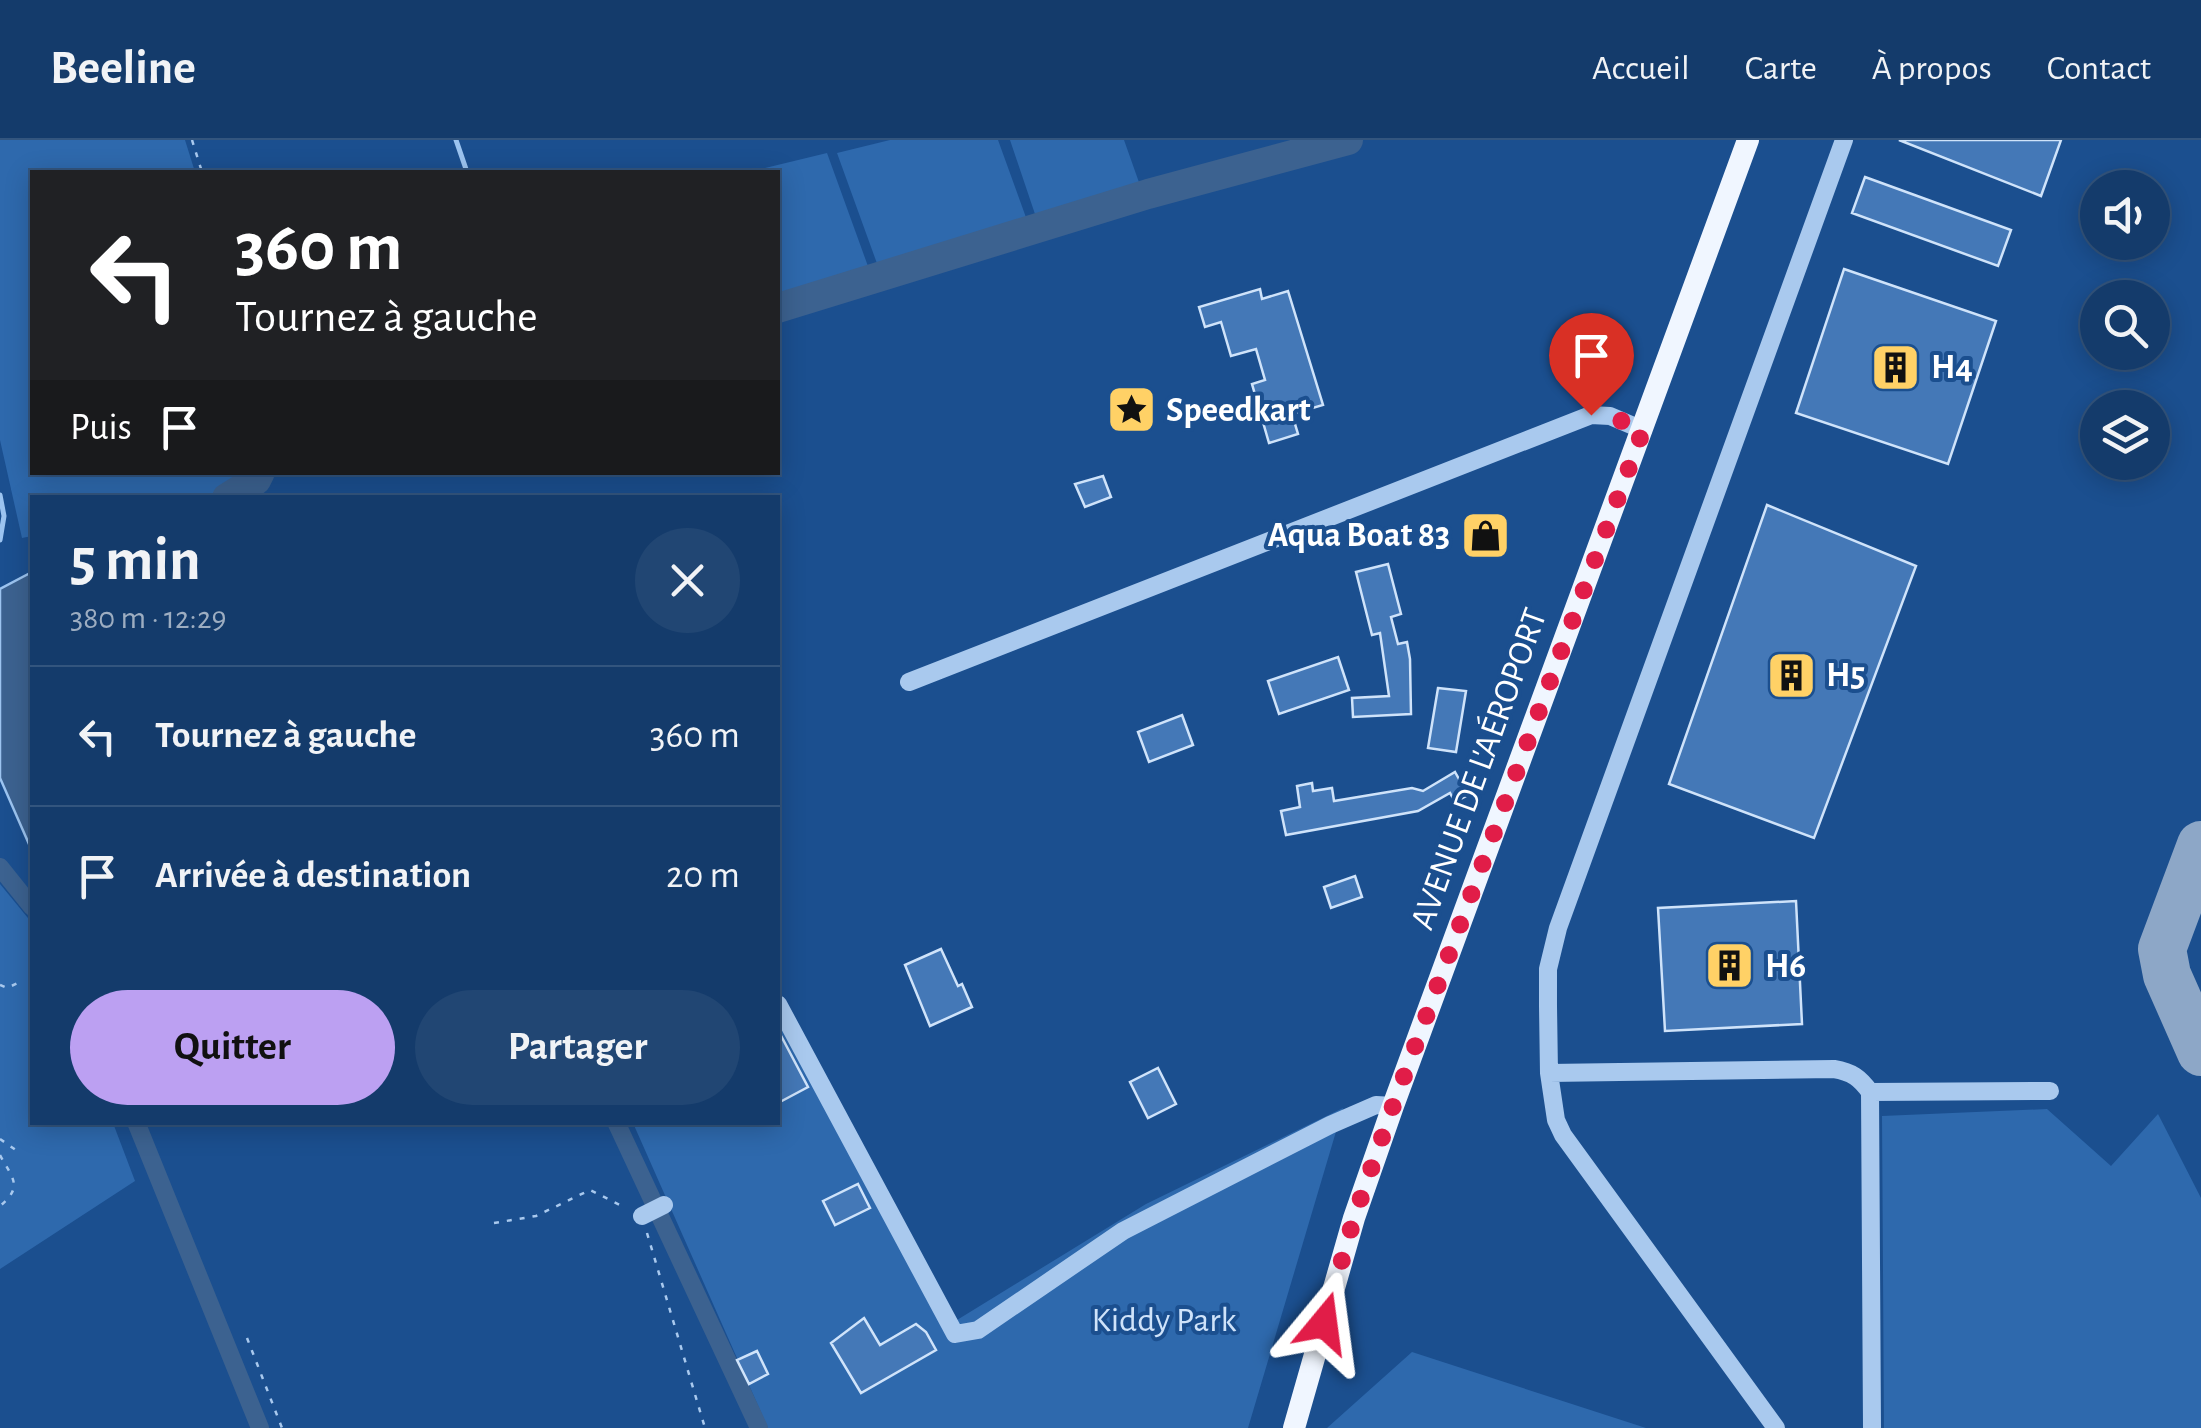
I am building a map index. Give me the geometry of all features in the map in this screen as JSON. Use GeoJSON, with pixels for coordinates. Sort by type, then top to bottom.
{"type":"FeatureCollection","features":[{"type":"Feature","properties":{"kind":"main road","name":"AVENUE DE L'AÉROPORT"},"geometry":{"type":"LineString","coordinates":[[1294,1428],[1354,1218],[1393,1106],[1748,140]]}},
{"type":"Feature","properties":{"kind":"street"},"geometry":{"type":"LineString","coordinates":[[1776,1428],[1563,1135],[1556,1120],[1550,1073],[1548,969],[1558,928],[1844,140]]}},
{"type":"Feature","properties":{"kind":"street"},"geometry":{"type":"LineString","coordinates":[[909,682],[1591,415],[1610,416],[1643,430]]}},
{"type":"Feature","properties":{"kind":"street"},"geometry":{"type":"LineString","coordinates":[[780,1008],[955,1334],[978,1330],[1123,1231],[1330,1125],[1376,1105],[1393,1106]]}},
{"type":"Feature","properties":{"kind":"street"},"geometry":{"type":"LineString","coordinates":[[1550,1073],[1834,1069],[1856,1076],[1870,1092],[1872,1428]]}},
{"type":"Feature","properties":{"kind":"street"},"geometry":{"type":"LineString","coordinates":[[1870,1092],[2050,1090]]}},
{"type":"Feature","properties":{"kind":"street"},"geometry":{"type":"LineString","coordinates":[[642,1216],[664,1205]]}},
{"type":"Feature","properties":{"kind":"path"},"geometry":{"type":"LineString","coordinates":[[192,140],[201,170]]}},
{"type":"Feature","properties":{"kind":"path"},"geometry":{"type":"LineString","coordinates":[[0,986],[7,988],[20,982]]}},
{"type":"Feature","properties":{"kind":"path"},"geometry":{"type":"LineString","coordinates":[[0,1139],[20,1152]]}},
{"type":"Feature","properties":{"kind":"path"},"geometry":{"type":"LineString","coordinates":[[0,1206],[12,1196],[15,1186],[1,1159]]}},
{"type":"Feature","properties":{"kind":"path"},"geometry":{"type":"LineString","coordinates":[[494,1223],[536,1216],[590,1190],[642,1216],[704,1428]]}},
{"type":"Feature","properties":{"kind":"path"},"geometry":{"type":"LineString","coordinates":[[247,1338],[282,1428]]}},
{"type":"Feature","properties":{"kind":"green space"},"geometry":{"type":"Polygon","coordinates":[[[0,140],[185,140],[194,170],[30,170],[30,475],[248,475],[219,495],[30,495],[30,536],[22,538],[0,440],[0,140]]]}},
{"type":"Feature","properties":{"kind":"green space"},"geometry":{"type":"Polygon","coordinates":[[[890,140],[998,140],[1028,223],[879,269],[837,153],[890,140]]]}},
{"type":"Feature","properties":{"kind":"green space"},"geometry":{"type":"Polygon","coordinates":[[[1010,140],[1124,140],[1141,188],[1037,220],[1010,140]]]}},
{"type":"Feature","properties":{"kind":"green space"},"geometry":{"type":"Polygon","coordinates":[[[827,153],[869,269],[780,296],[780,170],[756,170],[827,153]]]}},
{"type":"Feature","properties":{"kind":"green space"},"geometry":{"type":"Polygon","coordinates":[[[0,884],[30,921],[30,1125],[114,1125],[135,1181],[0,1269],[0,884]]]}},
{"type":"Feature","properties":{"kind":"green space","name":"Kiddy Park"},"geometry":{"type":"Polygon","coordinates":[[[780,997],[957,1320],[1146,1204],[1343,1108],[1248,1428],[768,1428],[634,1125],[780,1125],[780,997]]]}},
{"type":"Feature","properties":{"kind":"green space"},"geometry":{"type":"Polygon","coordinates":[[[2047,1109],[2111,1166],[2158,1114],[2201,1198],[2201,1428],[1884,1428],[1882,1116],[2047,1109]]]}},
{"type":"Feature","properties":{"kind":"green space"},"geometry":{"type":"Polygon","coordinates":[[[1412,1352],[1646,1428],[1327,1428],[1412,1352]]]}},
{"type":"Feature","properties":{"kind":"shaded area"},"geometry":{"type":"Polygon","coordinates":[[[30,573],[30,846],[0,778],[0,589],[30,573]]]}},
{"type":"Feature","properties":{"kind":"building"},"geometry":{"type":"Polygon","coordinates":[[[1899,140],[2061,140],[2041,196],[1899,140]]]}},
{"type":"Feature","properties":{"kind":"building"},"geometry":{"type":"Polygon","coordinates":[[[1865,177],[2011,230],[1998,266],[1852,213],[1865,177]]]}},
{"type":"Feature","properties":{"kind":"building","name":"H4"},"geometry":{"type":"Polygon","coordinates":[[[1844,269],[1996,321],[1948,464],[1796,413],[1844,269]]]}},
{"type":"Feature","properties":{"kind":"building"},"geometry":{"type":"Polygon","coordinates":[[[1260,289],[1262,299],[1288,291],[1323,405],[1292,414],[1298,434],[1269,443],[1252,384],[1265,380],[1256,349],[1231,356],[1221,322],[1205,327],[1199,307],[1260,289]]]}},
{"type":"Feature","properties":{"kind":"building"},"geometry":{"type":"Polygon","coordinates":[[[1103,476],[1111,497],[1085,507],[1075,484],[1103,476]]]}},
{"type":"Feature","properties":{"kind":"building","name":"H5"},"geometry":{"type":"Polygon","coordinates":[[[1767,505],[1916,566],[1814,838],[1669,784],[1767,505]]]}},
{"type":"Feature","properties":{"kind":"building"},"geometry":{"type":"Polygon","coordinates":[[[1388,564],[1401,614],[1391,617],[1398,644],[1407,642],[1410,659],[1411,714],[1353,717],[1352,698],[1389,696],[1380,633],[1372,635],[1356,572],[1388,564]]]}},
{"type":"Feature","properties":{"kind":"building"},"geometry":{"type":"Polygon","coordinates":[[[1338,657],[1349,690],[1279,714],[1268,681],[1338,657]]]}},
{"type":"Feature","properties":{"kind":"building"},"geometry":{"type":"Polygon","coordinates":[[[1438,688],[1466,691],[1456,752],[1428,748],[1438,688]]]}},
{"type":"Feature","properties":{"kind":"building"},"geometry":{"type":"Polygon","coordinates":[[[1182,715],[1193,745],[1149,762],[1138,732],[1182,715]]]}},
{"type":"Feature","properties":{"kind":"building"},"geometry":{"type":"Polygon","coordinates":[[[1455,772],[1468,795],[1455,802],[1450,793],[1418,811],[1286,835],[1281,811],[1300,807],[1297,786],[1312,783],[1313,791],[1332,788],[1334,801],[1412,788],[1423,791],[1455,772]]]}},
{"type":"Feature","properties":{"kind":"building"},"geometry":{"type":"Polygon","coordinates":[[[1355,876],[1362,897],[1331,908],[1324,887],[1355,876]]]}},
{"type":"Feature","properties":{"kind":"building","name":"H6"},"geometry":{"type":"Polygon","coordinates":[[[1796,901],[1802,1024],[1665,1031],[1658,908],[1796,901]]]}},
{"type":"Feature","properties":{"kind":"building"},"geometry":{"type":"Polygon","coordinates":[[[941,949],[972,1007],[930,1026],[905,965],[941,949]]]}},
{"type":"Feature","properties":{"kind":"building"},"geometry":{"type":"Polygon","coordinates":[[[780,1034],[808,1087],[780,1102],[780,1034]]]}},
{"type":"Feature","properties":{"kind":"building"},"geometry":{"type":"Polygon","coordinates":[[[1158,1068],[1176,1104],[1148,1118],[1130,1082],[1158,1068]]]}},
{"type":"Feature","properties":{"kind":"building"},"geometry":{"type":"Polygon","coordinates":[[[858,1184],[870,1208],[835,1225],[823,1201],[858,1184]]]}},
{"type":"Feature","properties":{"kind":"building"},"geometry":{"type":"Polygon","coordinates":[[[864,1318],[880,1345],[916,1324],[926,1332],[936,1350],[861,1393],[831,1343],[864,1318]]]}},
{"type":"Feature","properties":{"kind":"building"},"geometry":{"type":"Polygon","coordinates":[[[757,1351],[768,1374],[749,1384],[737,1360],[757,1351]]]}},
{"type":"Feature","properties":{"kind":"waterway"},"geometry":{"type":"LineString","coordinates":[[456,140],[466,170]]}},
{"type":"Feature","properties":{"kind":"waterway"},"geometry":{"type":"LineString","coordinates":[[780,307],[1148,194],[1348,140]]}},
{"type":"Feature","properties":{"kind":"waterway"},"geometry":{"type":"LineString","coordinates":[[232,495],[258,475]]}},
{"type":"Feature","properties":{"kind":"waterway"},"geometry":{"type":"LineString","coordinates":[[0,495],[4,516],[0,540]]}},
{"type":"Feature","properties":{"kind":"waterway"},"geometry":{"type":"LineString","coordinates":[[0,867],[30,904]]}},
{"type":"Feature","properties":{"kind":"waterway"},"geometry":{"type":"LineString","coordinates":[[137,1125],[260,1428]]}},
{"type":"Feature","properties":{"kind":"waterway"},"geometry":{"type":"LineString","coordinates":[[617,1125],[759,1428]]}},
{"type":"Feature","properties":{"kind":"taxiway"},"geometry":{"type":"LineString","coordinates":[[2201,845],[2162,949],[2167,975],[2201,1052]]}},
{"type":"Feature","properties":{"kind":"place","name":"H4"},"geometry":{"type":"Point","coordinates":[1896,367]}},
{"type":"Feature","properties":{"kind":"place","name":"Speedkart"},"geometry":{"type":"Point","coordinates":[1131,410]}},
{"type":"Feature","properties":{"kind":"place","name":"Aqua Boat 83"},"geometry":{"type":"Point","coordinates":[1485,535]}},
{"type":"Feature","properties":{"kind":"place","name":"H5"},"geometry":{"type":"Point","coordinates":[1791,675]}},
{"type":"Feature","properties":{"kind":"place","name":"H6"},"geometry":{"type":"Point","coordinates":[1730,966]}},
{"type":"Feature","properties":{"kind":"route"},"geometry":{"type":"LineString","coordinates":[[1324,1323],[1354,1218],[1393,1106],[1643,430],[1610,416],[1591,415]]}}]}
